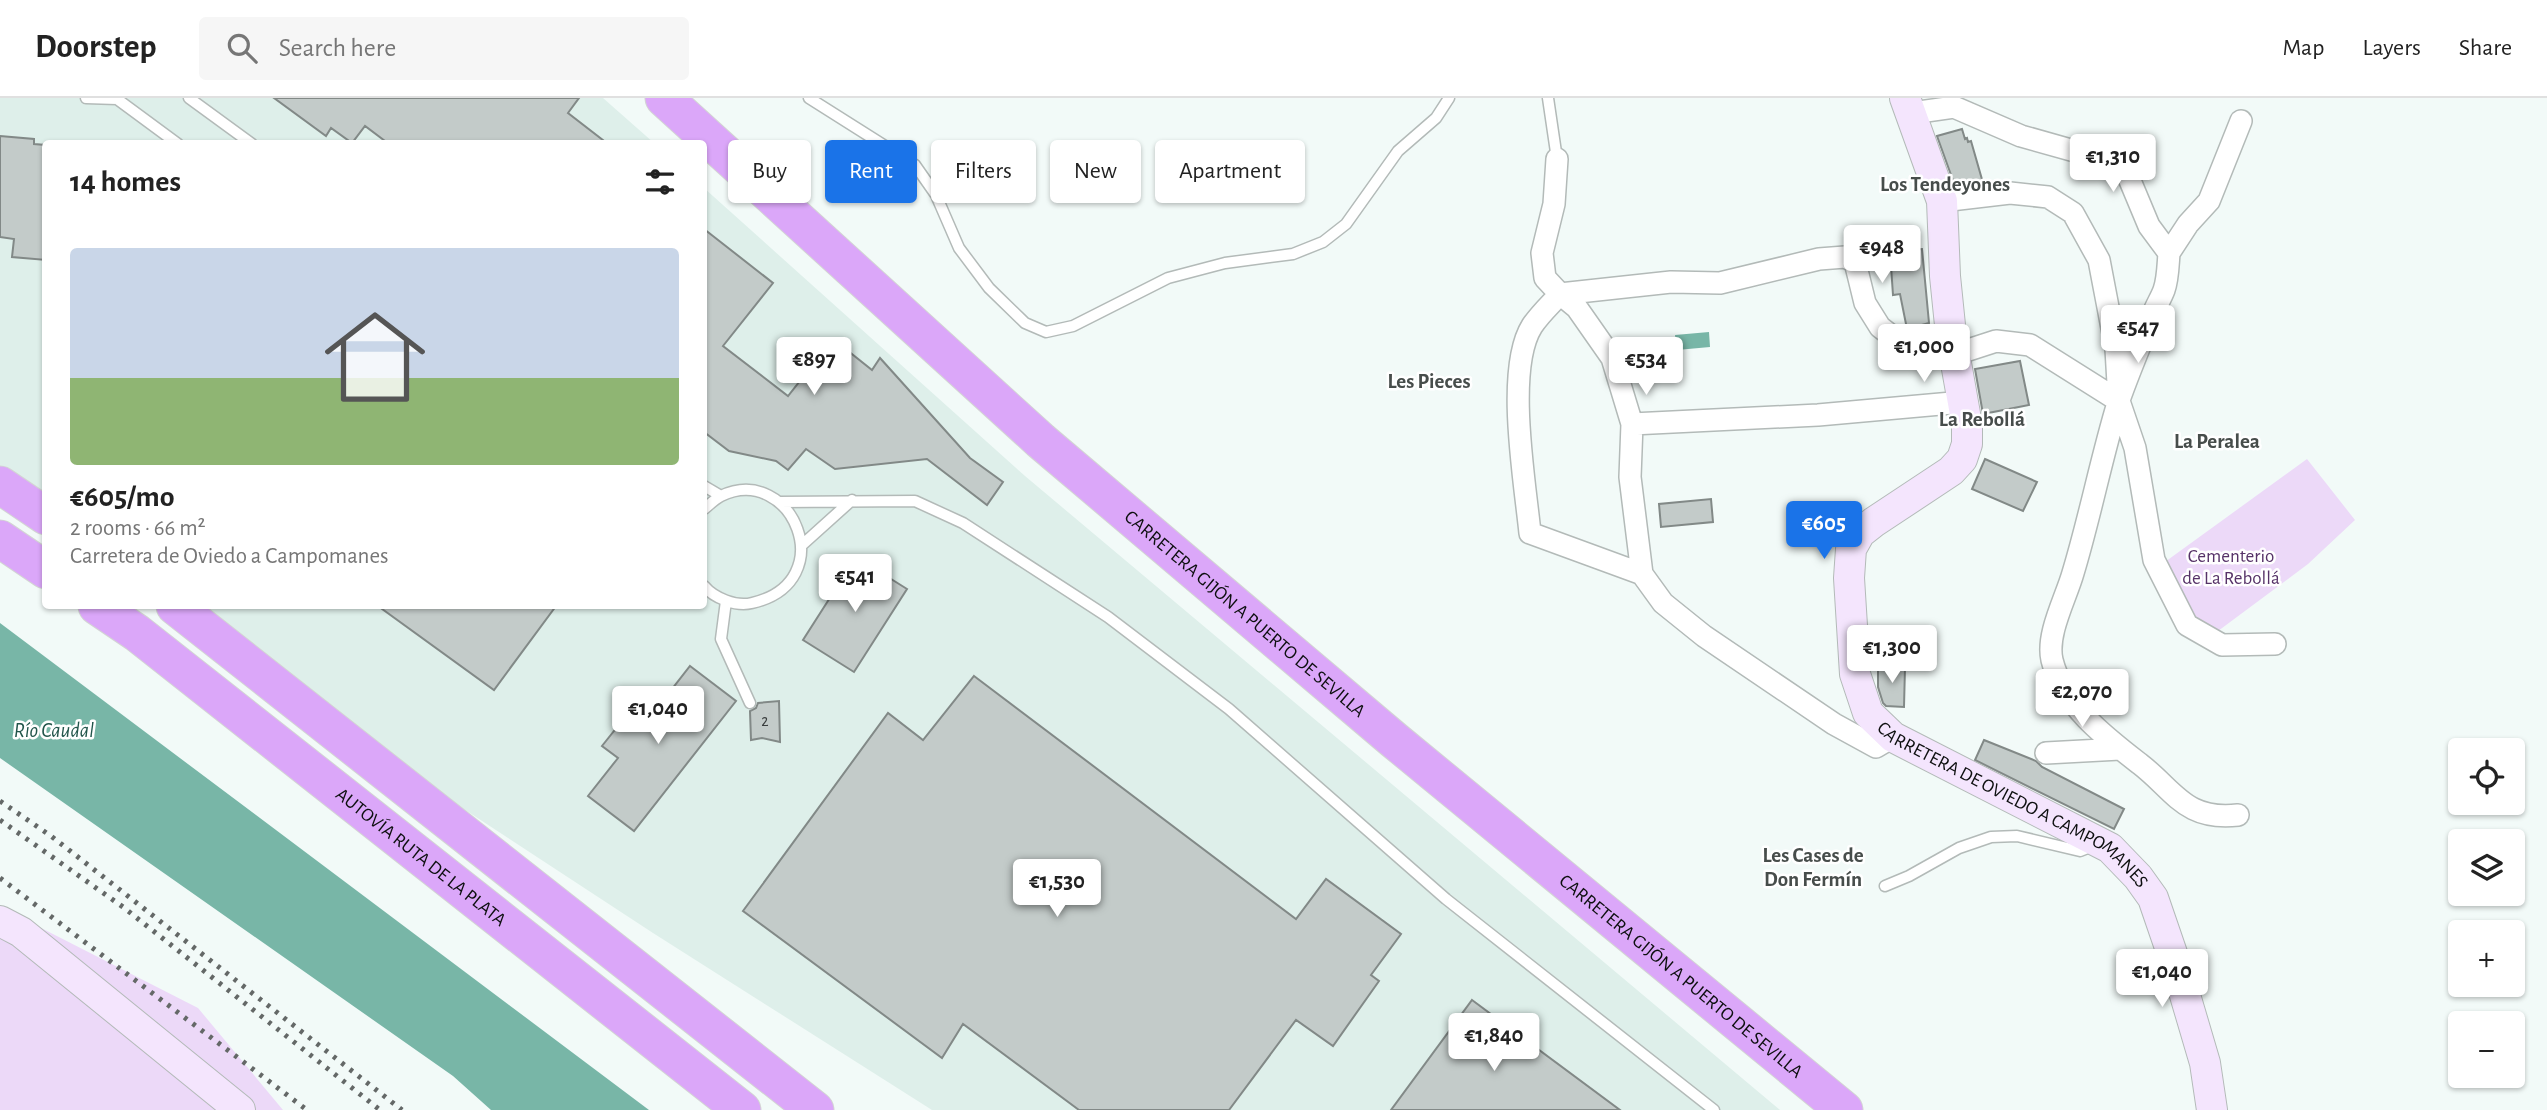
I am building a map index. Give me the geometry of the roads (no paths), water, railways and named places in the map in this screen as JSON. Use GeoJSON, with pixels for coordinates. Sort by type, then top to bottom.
{"type":"FeatureCollection","features":[{"type":"Feature","properties":{"kind":"highway","name":"CARRETERA GIJÓN A PUERTO DE SEVILLA"},"geometry":{"type":"LineString","coordinates":[[664,98],[1041,441],[1394,740],[1844,1110]]}},
{"type":"Feature","properties":{"kind":"highway"},"geometry":{"type":"LineString","coordinates":[[0,485],[42,513]]}},
{"type":"Feature","properties":{"kind":"highway"},"geometry":{"type":"LineString","coordinates":[[0,539],[42,567]]}},
{"type":"Feature","properties":{"kind":"highway","name":"AUTOVÍA RUTA DE LA PLATA"},"geometry":{"type":"LineString","coordinates":[[101,609],[137,633],[742,1110]]}},
{"type":"Feature","properties":{"kind":"highway"},"geometry":{"type":"LineString","coordinates":[[179,609],[815,1110]]}},
{"type":"Feature","properties":{"kind":"street"},"geometry":{"type":"LineString","coordinates":[[1908,105],[1954,107],[2021,136],[2078,152],[2113,156],[2126,171],[2149,226],[2169,253]]}},
{"type":"Feature","properties":{"kind":"street","name":"CARRETERA DE OVIEDO A CAMPOMANES"},"geometry":{"type":"LineString","coordinates":[[1908,105],[1942,201],[1945,276],[1967,444],[1962,459],[1937,482],[1860,533],[1851,549],[1849,578],[1855,674],[1868,713],[1893,737],[2100,842],[2110,848],[2138,877],[2153,898],[2205,1063],[2213,1110]]}},
{"type":"Feature","properties":{"kind":"street"},"geometry":{"type":"LineString","coordinates":[[2238,815],[2218,817],[2181,803],[2148,770],[2081,713],[2059,680],[2051,656],[2056,622],[2086,531],[2096,482],[2119,401],[2165,288],[2169,253],[2188,224],[2209,201],[2241,121]]}},
{"type":"Feature","properties":{"kind":"street"},"geometry":{"type":"LineString","coordinates":[[1557,159],[1554,204],[1542,253],[1545,278],[1577,308],[1612,358],[1632,424],[1630,477],[1642,574],[1663,603],[1703,636],[1834,724],[1875,747],[1893,737]]}},
{"type":"Feature","properties":{"kind":"street"},"geometry":{"type":"LineString","coordinates":[[1942,201],[2010,193],[2048,197],[2073,214],[2099,260],[2116,349],[2119,401],[2135,448],[2154,560],[2187,625],[2222,645],[2275,644]]}},
{"type":"Feature","properties":{"kind":"street"},"geometry":{"type":"LineString","coordinates":[[1642,574],[1530,533],[1520,432],[1519,363],[1531,327],[1560,293],[1671,282],[1720,283],[1819,259],[1844,257],[1856,262],[1865,303],[1880,327],[1902,344],[1937,354],[1956,354],[1996,341],[2030,345],[2119,401]]}},
{"type":"Feature","properties":{"kind":"street"},"geometry":{"type":"LineString","coordinates":[[1632,424],[1818,415],[1963,402]]}},
{"type":"Feature","properties":{"kind":"street"},"geometry":{"type":"LineString","coordinates":[[2046,753],[2120,748]]}},
{"type":"Feature","properties":{"kind":"street"},"geometry":{"type":"LineString","coordinates":[[0,920],[21,932],[240,1110]]}},
{"type":"Feature","properties":{"kind":"lane"},"geometry":{"type":"LineString","coordinates":[[86,98],[117,99],[173,140]]}},
{"type":"Feature","properties":{"kind":"lane"},"geometry":{"type":"LineString","coordinates":[[189,98],[247,140]]}},
{"type":"Feature","properties":{"kind":"lane"},"geometry":{"type":"LineString","coordinates":[[809,98],[915,165],[936,195],[959,248],[989,288],[1025,323],[1046,332],[1073,326],[1168,278],[1225,263],[1293,254],[1324,242],[1346,224],[1398,151],[1436,118],[1450,98]]}},
{"type":"Feature","properties":{"kind":"lane"},"geometry":{"type":"LineString","coordinates":[[1548,98],[1557,159]]}},
{"type":"Feature","properties":{"kind":"lane"},"geometry":{"type":"LineString","coordinates":[[707,488],[721,496]]}},
{"type":"Feature","properties":{"kind":"lane"},"geometry":{"type":"LineString","coordinates":[[707,507],[721,496],[743,491],[765,494],[779,502],[797,524],[802,545],[798,567],[787,586],[769,599],[748,604],[726,601],[707,588]]}},
{"type":"Feature","properties":{"kind":"lane"},"geometry":{"type":"LineString","coordinates":[[802,545],[852,500]]}},
{"type":"Feature","properties":{"kind":"lane"},"geometry":{"type":"LineString","coordinates":[[779,502],[915,501],[963,523],[1108,617],[1229,709],[1446,899],[1714,1110]]}},
{"type":"Feature","properties":{"kind":"lane"},"geometry":{"type":"LineString","coordinates":[[726,601],[721,639],[750,703]]}},
{"type":"Feature","properties":{"kind":"lane"},"geometry":{"type":"LineString","coordinates":[[1885,886],[1959,848],[1991,837],[2017,835],[2080,851],[2100,842]]}},
{"type":"Feature","properties":{"kind":"water"},"geometry":{"type":"Polygon","coordinates":[[[1709,332],[1710,347],[1677,350],[1675,335],[1709,332]]]}},
{"type":"Feature","properties":{"kind":"water","name":"Río Caudal"},"geometry":{"type":"Polygon","coordinates":[[[0,623],[649,1110],[491,1110],[453,1076],[0,758],[0,623]]]}},
{"type":"Feature","properties":{"kind":"railway"},"geometry":{"type":"LineString","coordinates":[[0,801],[51,836],[402,1110]]}},
{"type":"Feature","properties":{"kind":"railway"},"geometry":{"type":"LineString","coordinates":[[0,820],[123,907],[380,1110]]}},
{"type":"Feature","properties":{"kind":"railway"},"geometry":{"type":"LineString","coordinates":[[0,878],[307,1110]]}},
{"type":"Feature","properties":{"kind":"district","name":"Los Tendeyones"},"geometry":{"type":"Point","coordinates":[1945,184]}},
{"type":"Feature","properties":{"kind":"district","name":"Les Pieces"},"geometry":{"type":"Point","coordinates":[1429,381]}},
{"type":"Feature","properties":{"kind":"district","name":"La Rebollá"},"geometry":{"type":"Point","coordinates":[1982,419]}},
{"type":"Feature","properties":{"kind":"district","name":"La Peralea"},"geometry":{"type":"Point","coordinates":[2217,441]}},
{"type":"Feature","properties":{"kind":"district","name":"Les Cases de Don Fermín"},"geometry":{"type":"Point","coordinates":[1813,867]}},
{"type":"Feature","properties":{"kind":"park label","name":"Cementerio de La Rebollá"},"geometry":{"type":"Point","coordinates":[2231,567]}}]}
